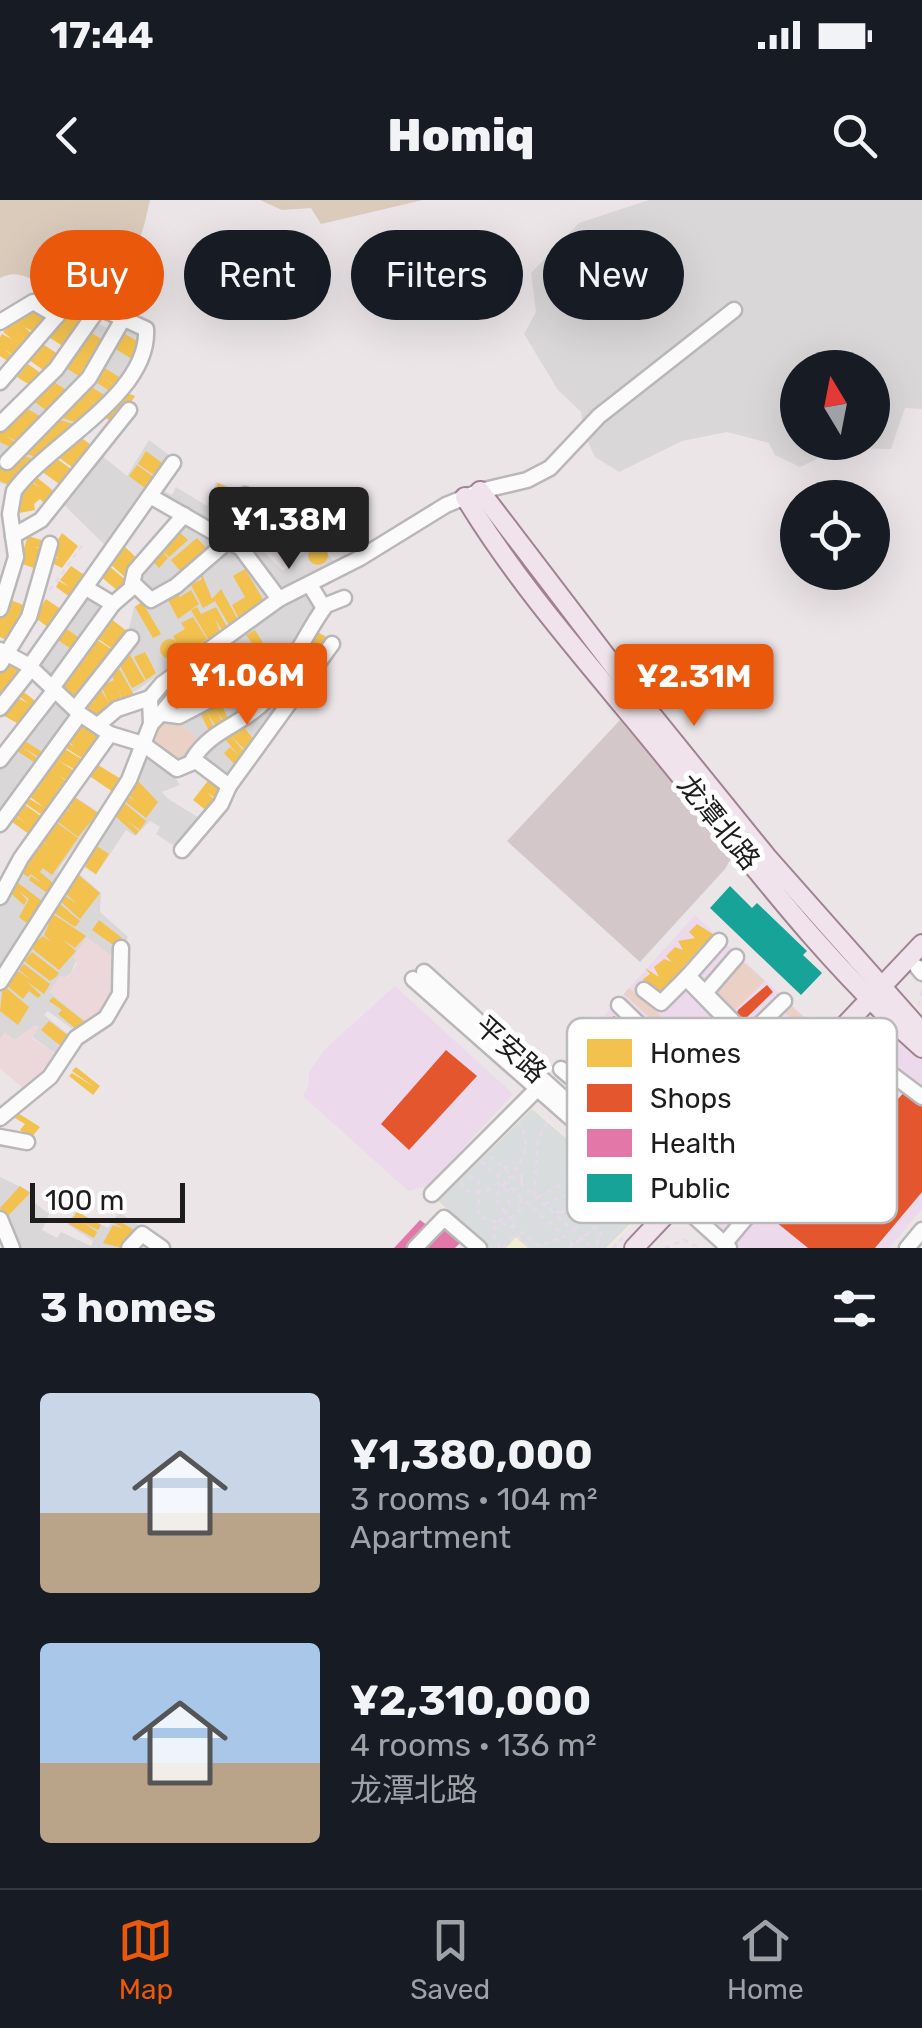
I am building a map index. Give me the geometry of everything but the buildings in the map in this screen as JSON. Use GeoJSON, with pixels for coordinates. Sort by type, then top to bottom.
{"type":"FeatureCollection","features":[{"type":"Feature","properties":{"kind":"main road","name":"龙潭北路"},"geometry":{"type":"LineString","coordinates":[[473,494],[878,997]]}},
{"type":"Feature","properties":{"kind":"main road"},"geometry":{"type":"LineString","coordinates":[[858,1018],[922,944]]}},
{"type":"Feature","properties":{"kind":"main road"},"geometry":{"type":"LineString","coordinates":[[857,1018],[878,997],[920,967]]}},
{"type":"Feature","properties":{"kind":"main road"},"geometry":{"type":"LineString","coordinates":[[878,997],[921,1023]]}},
{"type":"Feature","properties":{"kind":"main road"},"geometry":{"type":"LineString","coordinates":[[878,997],[896,1018]]}},
{"type":"Feature","properties":{"kind":"main road"},"geometry":{"type":"LineString","coordinates":[[897,1019],[922,1048]]}},
{"type":"Feature","properties":{"kind":"main road"},"geometry":{"type":"LineString","coordinates":[[630,1241],[657,1223]]}},
{"type":"Feature","properties":{"kind":"main road"},"geometry":{"type":"LineString","coordinates":[[646,1248],[667,1223]]}},
{"type":"Feature","properties":{"kind":"street"},"geometry":{"type":"LineString","coordinates":[[0,322],[30,304]]}},
{"type":"Feature","properties":{"kind":"street"},"geometry":{"type":"LineString","coordinates":[[0,897],[118,708],[150,698],[200,655],[278,599],[473,494],[527,480],[550,468],[599,416],[734,310]]}},
{"type":"Feature","properties":{"kind":"street"},"geometry":{"type":"LineString","coordinates":[[0,382],[54,320]]}},
{"type":"Feature","properties":{"kind":"street"},"geometry":{"type":"LineString","coordinates":[[0,424],[56,369],[90,320]]}},
{"type":"Feature","properties":{"kind":"street"},"geometry":{"type":"LineString","coordinates":[[7,462],[82,387],[122,320]]}},
{"type":"Feature","properties":{"kind":"street"},"geometry":{"type":"LineString","coordinates":[[0,608],[15,564],[10,507],[20,482],[80,431],[131,376],[147,334],[141,325],[126,320]]}},
{"type":"Feature","properties":{"kind":"street"},"geometry":{"type":"LineString","coordinates":[[13,536],[41,520],[129,410]]}},
{"type":"Feature","properties":{"kind":"street"},"geometry":{"type":"LineString","coordinates":[[0,708],[173,463]]}},
{"type":"Feature","properties":{"kind":"street"},"geometry":{"type":"LineString","coordinates":[[228,540],[245,495]]}},
{"type":"Feature","properties":{"kind":"street"},"geometry":{"type":"LineString","coordinates":[[150,496],[228,540],[254,561],[278,599]]}},
{"type":"Feature","properties":{"kind":"street"},"geometry":{"type":"LineString","coordinates":[[132,584],[146,600],[156,598],[264,508]]}},
{"type":"Feature","properties":{"kind":"street"},"geometry":{"type":"LineString","coordinates":[[0,760],[132,584],[135,571],[184,515]]}},
{"type":"Feature","properties":{"kind":"street"},"geometry":{"type":"LineString","coordinates":[[50,544],[29,617],[3,655],[29,668],[78,712],[104,729],[144,744],[177,769],[193,760],[213,735],[268,698],[324,606],[344,598]]}},
{"type":"Feature","properties":{"kind":"street"},"geometry":{"type":"LineString","coordinates":[[310,585],[324,606]]}},
{"type":"Feature","properties":{"kind":"street"},"geometry":{"type":"LineString","coordinates":[[86,588],[114,604]]}},
{"type":"Feature","properties":{"kind":"street"},"geometry":{"type":"LineString","coordinates":[[0,824],[131,638]]}},
{"type":"Feature","properties":{"kind":"street"},"geometry":{"type":"LineString","coordinates":[[182,850],[220,804],[332,644]]}},
{"type":"Feature","properties":{"kind":"street"},"geometry":{"type":"LineString","coordinates":[[0,982],[129,780],[144,744],[174,692],[198,668],[200,655]]}},
{"type":"Feature","properties":{"kind":"street"},"geometry":{"type":"LineString","coordinates":[[157,719],[179,716],[242,683]]}},
{"type":"Feature","properties":{"kind":"street"},"geometry":{"type":"LineString","coordinates":[[174,692],[193,706]]}},
{"type":"Feature","properties":{"kind":"street"},"geometry":{"type":"LineString","coordinates":[[150,698],[157,719]]}},
{"type":"Feature","properties":{"kind":"street"},"geometry":{"type":"LineString","coordinates":[[193,760],[229,786]]}},
{"type":"Feature","properties":{"kind":"street"},"geometry":{"type":"LineString","coordinates":[[644,990],[661,1003],[720,941]]}},
{"type":"Feature","properties":{"kind":"street"},"geometry":{"type":"LineString","coordinates":[[0,1118],[50,1077],[76,1038],[106,1018],[120,994],[122,948]]}},
{"type":"Feature","properties":{"kind":"street"},"geometry":{"type":"LineString","coordinates":[[705,993],[736,957]]}},
{"type":"Feature","properties":{"kind":"street","name":"平安路"},"geometry":{"type":"LineString","coordinates":[[418,976],[567,1113]]}},
{"type":"Feature","properties":{"kind":"street"},"geometry":{"type":"LineString","coordinates":[[687,977],[727,1018]]}},
{"type":"Feature","properties":{"kind":"street"},"geometry":{"type":"LineString","coordinates":[[687,977],[725,1018]]}},
{"type":"Feature","properties":{"kind":"street"},"geometry":{"type":"LineString","coordinates":[[767,1018],[784,1001]]}},
{"type":"Feature","properties":{"kind":"street"},"geometry":{"type":"LineString","coordinates":[[619,1005],[632,1018]]}},
{"type":"Feature","properties":{"kind":"street"},"geometry":{"type":"LineString","coordinates":[[560,1069],[567,1075]]}},
{"type":"Feature","properties":{"kind":"street"},"geometry":{"type":"LineString","coordinates":[[897,1078],[922,1097]]}},
{"type":"Feature","properties":{"kind":"street"},"geometry":{"type":"LineString","coordinates":[[432,1194],[538,1088]]}},
{"type":"Feature","properties":{"kind":"street"},"geometry":{"type":"LineString","coordinates":[[0,1137],[27,1142]]}},
{"type":"Feature","properties":{"kind":"street"},"geometry":{"type":"LineString","coordinates":[[415,1248],[444,1218],[476,1247]]}},
{"type":"Feature","properties":{"kind":"street"},"geometry":{"type":"LineString","coordinates":[[0,1219],[12,1248]]}},
{"type":"Feature","properties":{"kind":"street","name":"平安路"},"geometry":{"type":"LineString","coordinates":[[697,1223],[724,1247]]}},
{"type":"Feature","properties":{"kind":"street"},"geometry":{"type":"LineString","coordinates":[[724,1247],[743,1223]]}},
{"type":"Feature","properties":{"kind":"street"},"geometry":{"type":"LineString","coordinates":[[907,1248],[922,1230]]}},
{"type":"Feature","properties":{"kind":"street"},"geometry":{"type":"LineString","coordinates":[[129,1248],[142,1234],[162,1248]]}},
{"type":"Feature","properties":{"kind":"path"},"geometry":{"type":"LineString","coordinates":[[47,594],[84,542]]}},
{"type":"Feature","properties":{"kind":"path"},"geometry":{"type":"LineString","coordinates":[[921,1023],[918,1003],[922,989]]}},
{"type":"Feature","properties":{"kind":"path"},"geometry":{"type":"LineString","coordinates":[[536,1197],[538,1138],[551,1116],[538,1088]]}},
{"type":"Feature","properties":{"kind":"path"},"geometry":{"type":"LineString","coordinates":[[511,1115],[525,1135],[518,1170],[495,1198],[514,1227]]}},
{"type":"Feature","properties":{"kind":"path"},"geometry":{"type":"LineString","coordinates":[[467,1160],[506,1170],[557,1213],[572,1230],[580,1237],[593,1248],[601,1238],[600,1230],[590,1227],[580,1237],[573,1247],[519,1196],[495,1182]]}},
{"type":"Feature","properties":{"kind":"path"},"geometry":{"type":"LineString","coordinates":[[467,1160],[499,1178],[511,1192]]}},
{"type":"Feature","properties":{"kind":"path"},"geometry":{"type":"LineString","coordinates":[[467,1160],[458,1175],[466,1190],[490,1189],[511,1164],[525,1176],[511,1192],[492,1235],[502,1248],[516,1236],[529,1248]]}},
{"type":"Feature","properties":{"kind":"path"},"geometry":{"type":"LineString","coordinates":[[467,1160],[463,1174],[478,1182],[479,1217],[514,1227],[540,1246],[564,1236]]}},
{"type":"Feature","properties":{"kind":"path"},"geometry":{"type":"LineString","coordinates":[[536,1197],[567,1182]]}},
{"type":"Feature","properties":{"kind":"path"},"geometry":{"type":"LineString","coordinates":[[544,1205],[567,1195]]}},
{"type":"Feature","properties":{"kind":"path"},"geometry":{"type":"LineString","coordinates":[[511,1220],[521,1209],[519,1196]]}},
{"type":"Feature","properties":{"kind":"path"},"geometry":{"type":"LineString","coordinates":[[557,1213],[567,1210]]}},
{"type":"Feature","properties":{"kind":"path"},"geometry":{"type":"LineString","coordinates":[[572,1230],[578,1223]]}},
{"type":"Feature","properties":{"kind":"path"},"geometry":{"type":"LineString","coordinates":[[665,1248],[677,1240],[700,1248]]}},
{"type":"Feature","properties":{"kind":"path"},"geometry":{"type":"LineString","coordinates":[[614,1248],[630,1241]]}},
{"type":"Feature","properties":{"kind":"shaded area"},"geometry":{"type":"Polygon","coordinates":[[[0,200],[150,200],[142,230],[30,230],[30,279],[14,274],[0,278],[0,200]]]}},
{"type":"Feature","properties":{"kind":"shaded area"},"geometry":{"type":"Polygon","coordinates":[[[260,200],[423,200],[321,224],[311,208],[282,210],[260,200]]]}},
{"type":"Feature","properties":{"kind":"shaded area"},"geometry":{"type":"Polygon","coordinates":[[[649,200],[922,200],[922,409],[905,408],[890,449],[890,350],[780,350],[780,457],[769,443],[727,432],[682,441],[619,472],[595,457],[584,433],[581,412],[558,390],[524,334],[536,312],[531,273],[543,260],[543,320],[684,320],[684,230],[572,230],[579,223],[649,200]]]}},
{"type":"Feature","properties":{"kind":"shaded area"},"geometry":{"type":"Polygon","coordinates":[[[125,321],[143,333],[118,386],[80,426],[23,472],[13,487],[0,483],[0,429],[11,414],[61,371],[95,322],[114,331],[79,389],[20,438],[4,464],[91,380],[125,321]]]}},
{"type":"Feature","properties":{"kind":"shaded area"},"geometry":{"type":"Polygon","coordinates":[[[149,440],[173,458],[109,549],[60,501],[100,454],[127,476],[149,440]]]}},
{"type":"Feature","properties":{"kind":"shaded area"},"geometry":{"type":"Polygon","coordinates":[[[785,460],[814,460],[800,467],[785,460]]]}},
{"type":"Feature","properties":{"kind":"shaded area"},"geometry":{"type":"Polygon","coordinates":[[[216,482],[244,492],[219,528],[153,496],[159,488],[172,495],[176,487],[207,506],[216,482]]]}},
{"type":"Feature","properties":{"kind":"shaded area"},"geometry":{"type":"Polygon","coordinates":[[[185,518],[217,541],[154,597],[135,576],[185,518]]]}},
{"type":"Feature","properties":{"kind":"shaded area"},"geometry":{"type":"Polygon","coordinates":[[[260,520],[265,528],[255,543],[283,571],[318,541],[333,561],[284,595],[240,545],[260,520]]]}},
{"type":"Feature","properties":{"kind":"shaded area"},"geometry":{"type":"Polygon","coordinates":[[[233,546],[272,597],[112,707],[86,695],[111,679],[108,670],[128,655],[125,646],[134,607],[142,601],[148,604],[233,546]]]}},
{"type":"Feature","properties":{"kind":"shaded area"},"geometry":{"type":"Polygon","coordinates":[[[309,590],[323,607],[272,689],[202,743],[181,724],[194,703],[183,690],[254,624],[309,590]]]}},
{"type":"Feature","properties":{"kind":"shaded area"},"geometry":{"type":"Polygon","coordinates":[[[84,595],[107,607],[54,682],[33,665],[84,595]]]}},
{"type":"Feature","properties":{"kind":"shaded area"},"geometry":{"type":"Polygon","coordinates":[[[288,672],[300,683],[228,781],[199,755],[288,672]]]}},
{"type":"Feature","properties":{"kind":"shaded area"},"geometry":{"type":"Polygon","coordinates":[[[51,700],[72,714],[0,819],[0,763],[51,700]]]}},
{"type":"Feature","properties":{"kind":"shaded area"},"geometry":{"type":"Polygon","coordinates":[[[620,720],[735,852],[725,869],[640,962],[507,841],[620,720]]]}},
{"type":"Feature","properties":{"kind":"shaded area"},"geometry":{"type":"Polygon","coordinates":[[[160,721],[181,724],[202,743],[180,764],[150,744],[160,721]]]}},
{"type":"Feature","properties":{"kind":"shaded area"},"geometry":{"type":"Polygon","coordinates":[[[144,748],[168,765],[180,785],[162,792],[199,818],[176,847],[156,834],[160,827],[150,821],[135,836],[126,830],[96,875],[78,863],[144,748]]]}},
{"type":"Feature","properties":{"kind":"shaded area"},"geometry":{"type":"Polygon","coordinates":[[[71,794],[100,813],[59,868],[54,884],[0,973],[0,903],[71,794]]]}},
{"type":"Feature","properties":{"kind":"shaded area"},"geometry":{"type":"Polygon","coordinates":[[[76,871],[101,893],[100,912],[128,937],[115,957],[83,943],[71,973],[50,992],[88,1023],[78,1033],[48,1011],[44,1015],[72,1037],[60,1057],[27,1033],[14,1040],[5,1033],[0,1039],[0,988],[76,871]]]}},
{"type":"Feature","properties":{"kind":"shaded area"},"geometry":{"type":"Polygon","coordinates":[[[695,915],[806,1018],[602,1018],[695,915]]]}},
{"type":"Feature","properties":{"kind":"shaded area"},"geometry":{"type":"Polygon","coordinates":[[[87,937],[121,963],[109,1007],[88,1023],[49,992],[61,975],[67,978],[71,973],[77,964],[73,957],[87,937]]]}},
{"type":"Feature","properties":{"kind":"shaded area"},"geometry":{"type":"Polygon","coordinates":[[[739,958],[765,981],[730,1015],[713,998],[713,986],[739,958]]]}},
{"type":"Feature","properties":{"kind":"shaded area"},"geometry":{"type":"Polygon","coordinates":[[[395,986],[513,1094],[428,1186],[408,1191],[303,1096],[309,1085],[309,1072],[326,1048],[395,986]]]}},
{"type":"Feature","properties":{"kind":"shaded area"},"geometry":{"type":"Polygon","coordinates":[[[629,988],[663,1018],[650,1018],[624,994],[629,988]]]}},
{"type":"Feature","properties":{"kind":"shaded area"},"geometry":{"type":"Polygon","coordinates":[[[787,1002],[805,1018],[791,1018],[781,1008],[787,1002]]]}},
{"type":"Feature","properties":{"kind":"shaded area"},"geometry":{"type":"Polygon","coordinates":[[[35,1025],[39,1027],[32,1038],[60,1057],[24,1089],[0,1068],[0,1039],[5,1032],[14,1040],[35,1025]]]}},
{"type":"Feature","properties":{"kind":"shaded area"},"geometry":{"type":"Polygon","coordinates":[[[897,1041],[922,1059],[922,1209],[889,1248],[741,1248],[714,1223],[897,1223],[897,1041]]]}},
{"type":"Feature","properties":{"kind":"shaded area"},"geometry":{"type":"Polygon","coordinates":[[[567,1057],[567,1081],[555,1070],[567,1057]]]}},
{"type":"Feature","properties":{"kind":"shaded area"},"geometry":{"type":"Polygon","coordinates":[[[532,1108],[567,1138],[567,1223],[633,1223],[608,1248],[488,1248],[436,1201],[532,1108]]]}},
{"type":"Feature","properties":{"kind":"shaded area"},"geometry":{"type":"Polygon","coordinates":[[[532,1109],[567,1139],[567,1223],[631,1223],[606,1248],[528,1248],[516,1237],[506,1248],[490,1248],[438,1201],[532,1109]]]}},
{"type":"Feature","properties":{"kind":"shaded area"},"geometry":{"type":"Polygon","coordinates":[[[0,1177],[31,1192],[35,1203],[49,1214],[42,1230],[57,1238],[61,1232],[91,1246],[93,1241],[67,1224],[76,1211],[108,1228],[119,1212],[139,1226],[125,1248],[14,1248],[0,1215],[0,1177]]]}}]}
